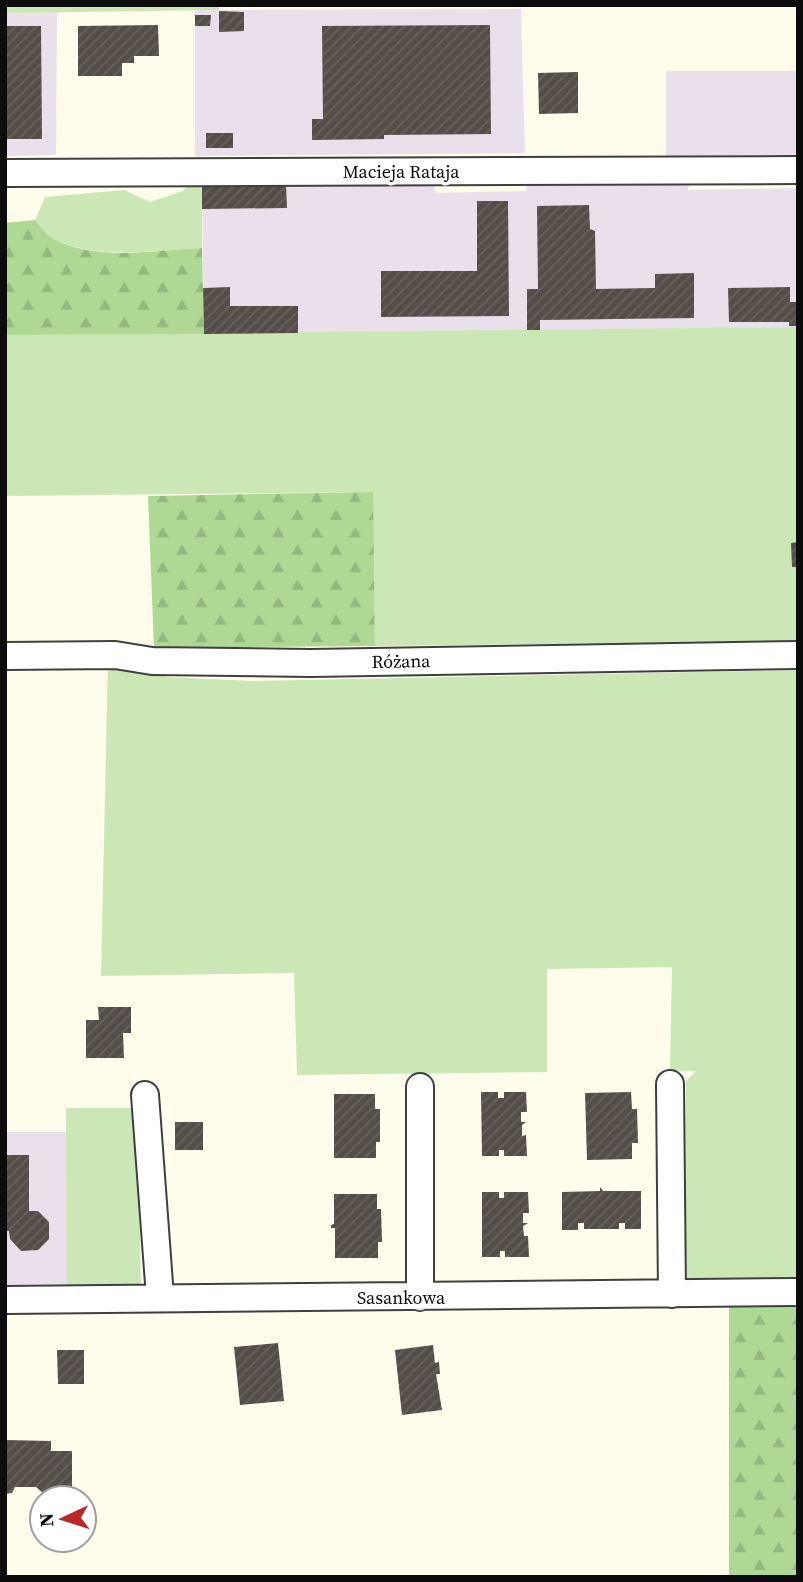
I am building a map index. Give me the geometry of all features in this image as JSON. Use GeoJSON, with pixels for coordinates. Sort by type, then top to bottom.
{"type":"FeatureCollection","features":[{"type":"Feature","properties":{"kind":"street","name":"Macieja Rataja"},"geometry":{"type":"LineString","coordinates":[[5,173],[798,170]]}},
{"type":"Feature","properties":{"kind":"street","name":"Różana"},"geometry":{"type":"LineString","coordinates":[[5,656],[115,655],[152,661],[311,663],[798,655]]}},
{"type":"Feature","properties":{"kind":"street"},"geometry":{"type":"LineString","coordinates":[[670,1084],[672,1294]]}},
{"type":"Feature","properties":{"kind":"street"},"geometry":{"type":"LineString","coordinates":[[420,1087],[421,1297]]}},
{"type":"Feature","properties":{"kind":"street"},"geometry":{"type":"LineString","coordinates":[[145,1095],[160,1297]]}},
{"type":"Feature","properties":{"kind":"street","name":"Sasankowa"},"geometry":{"type":"LineString","coordinates":[[5,1300],[798,1293]]}},
{"type":"Feature","properties":{"kind":"shaded area"},"geometry":{"type":"Polygon","coordinates":[[[521,9],[525,153],[195,156],[195,10],[521,9]]]}},
{"type":"Feature","properties":{"kind":"shaded area"},"geometry":{"type":"Polygon","coordinates":[[[57,12],[56,155],[5,156],[5,13],[57,12]]]}},
{"type":"Feature","properties":{"kind":"shaded area"},"geometry":{"type":"Polygon","coordinates":[[[666,71],[798,71],[798,160],[666,162],[666,71]]]}},
{"type":"Feature","properties":{"kind":"shaded area"},"geometry":{"type":"Polygon","coordinates":[[[528,178],[690,178],[688,190],[798,188],[798,327],[204,334],[202,185],[430,181],[437,193],[526,191],[528,178]]]}},
{"type":"Feature","properties":{"kind":"shaded area"},"geometry":{"type":"Polygon","coordinates":[[[796,965],[798,1279],[796,1279],[796,965]]]}},
{"type":"Feature","properties":{"kind":"shaded area"},"geometry":{"type":"Polygon","coordinates":[[[5,1132],[67,1132],[67,1285],[5,1285],[5,1132]]]}},
{"type":"Feature","properties":{"kind":"green space"},"geometry":{"type":"Polygon","coordinates":[[[5,5],[218,5],[219,10],[5,13],[5,5]]]}},
{"type":"Feature","properties":{"kind":"green space"},"geometry":{"type":"Polygon","coordinates":[[[190,181],[202,185],[202,248],[127,252],[89,250],[54,239],[35,220],[45,197],[124,190],[150,202],[183,191],[190,181]]]}},
{"type":"Feature","properties":{"kind":"green space"},"geometry":{"type":"Polygon","coordinates":[[[35,220],[54,239],[89,250],[127,253],[202,248],[204,334],[5,335],[5,223],[35,220]]]}},
{"type":"Feature","properties":{"kind":"green space"},"geometry":{"type":"Polygon","coordinates":[[[798,327],[798,641],[375,646],[372,492],[5,496],[5,335],[798,327]]]}},
{"type":"Feature","properties":{"kind":"green space"},"geometry":{"type":"Polygon","coordinates":[[[373,492],[375,646],[154,648],[148,496],[373,492]]]}},
{"type":"Feature","properties":{"kind":"green space"},"geometry":{"type":"Polygon","coordinates":[[[108,660],[167,677],[252,681],[798,670],[796,1279],[685,1282],[686,1081],[696,1071],[670,1071],[672,967],[547,969],[547,1072],[297,1075],[294,973],[101,976],[108,660]]]}},
{"type":"Feature","properties":{"kind":"green space"},"geometry":{"type":"Polygon","coordinates":[[[66,1108],[137,1108],[141,1287],[67,1285],[66,1108]]]}},
{"type":"Feature","properties":{"kind":"green space"},"geometry":{"type":"Polygon","coordinates":[[[729,1305],[798,1305],[798,1577],[729,1577],[729,1305]]]}},
{"type":"Feature","properties":{"kind":"building"},"geometry":{"type":"Polygon","coordinates":[[[219,11],[244,12],[244,31],[219,32],[219,11]]]}},
{"type":"Feature","properties":{"kind":"building"},"geometry":{"type":"Polygon","coordinates":[[[195,15],[211,15],[210,26],[195,26],[195,15]]]}},
{"type":"Feature","properties":{"kind":"building"},"geometry":{"type":"Polygon","coordinates":[[[158,25],[159,56],[134,56],[134,63],[122,63],[122,76],[78,76],[78,26],[158,25]]]}},
{"type":"Feature","properties":{"kind":"building"},"geometry":{"type":"Polygon","coordinates":[[[490,25],[491,134],[384,135],[384,139],[312,140],[312,119],[323,119],[322,26],[490,25]]]}},
{"type":"Feature","properties":{"kind":"building"},"geometry":{"type":"Polygon","coordinates":[[[5,26],[41,26],[42,139],[5,139],[5,26]]]}},
{"type":"Feature","properties":{"kind":"building"},"geometry":{"type":"Polygon","coordinates":[[[578,72],[578,113],[539,114],[538,73],[578,72]]]}},
{"type":"Feature","properties":{"kind":"building"},"geometry":{"type":"Polygon","coordinates":[[[206,133],[233,133],[233,148],[206,148],[206,133]]]}},
{"type":"Feature","properties":{"kind":"building"},"geometry":{"type":"Polygon","coordinates":[[[286,184],[287,208],[202,209],[202,185],[286,184]]]}},
{"type":"Feature","properties":{"kind":"building"},"geometry":{"type":"Polygon","coordinates":[[[477,201],[508,201],[509,316],[381,317],[381,271],[477,271],[477,201]]]}},
{"type":"Feature","properties":{"kind":"building"},"geometry":{"type":"Polygon","coordinates":[[[589,205],[590,229],[595,231],[596,289],[655,288],[655,274],[694,273],[694,318],[540,320],[540,330],[527,330],[527,289],[538,289],[537,206],[589,205]]]}},
{"type":"Feature","properties":{"kind":"building"},"geometry":{"type":"Polygon","coordinates":[[[230,287],[230,306],[298,306],[298,333],[204,334],[203,288],[230,287]]]}},
{"type":"Feature","properties":{"kind":"building"},"geometry":{"type":"Polygon","coordinates":[[[790,287],[790,302],[798,302],[798,326],[789,326],[789,322],[729,322],[728,288],[790,287]]]}},
{"type":"Feature","properties":{"kind":"building"},"geometry":{"type":"Polygon","coordinates":[[[798,542],[798,567],[792,567],[791,543],[798,542]]]}},
{"type":"Feature","properties":{"kind":"building"},"geometry":{"type":"Polygon","coordinates":[[[98,1007],[131,1007],[131,1033],[123,1033],[124,1058],[86,1058],[86,1020],[99,1020],[98,1007]]]}},
{"type":"Feature","properties":{"kind":"building"},"geometry":{"type":"Polygon","coordinates":[[[481,1092],[498,1092],[498,1098],[504,1098],[504,1092],[526,1092],[527,1112],[521,1112],[521,1122],[526,1122],[522,1125],[522,1136],[526,1135],[527,1156],[504,1156],[504,1150],[499,1150],[499,1156],[482,1156],[481,1092]]]}},
{"type":"Feature","properties":{"kind":"building"},"geometry":{"type":"Polygon","coordinates":[[[631,1092],[632,1109],[637,1109],[638,1143],[632,1143],[632,1159],[587,1160],[585,1093],[631,1092]]]}},
{"type":"Feature","properties":{"kind":"building"},"geometry":{"type":"Polygon","coordinates":[[[334,1094],[375,1094],[375,1109],[380,1109],[380,1142],[376,1142],[376,1158],[334,1158],[334,1094]]]}},
{"type":"Feature","properties":{"kind":"building"},"geometry":{"type":"Polygon","coordinates":[[[175,1122],[203,1122],[203,1150],[175,1150],[175,1122]]]}},
{"type":"Feature","properties":{"kind":"building"},"geometry":{"type":"Polygon","coordinates":[[[5,1155],[29,1155],[29,1211],[38,1211],[49,1222],[49,1239],[38,1250],[21,1251],[10,1239],[9,1231],[5,1231],[5,1155]]]}},
{"type":"Feature","properties":{"kind":"building"},"geometry":{"type":"Polygon","coordinates":[[[600,1187],[603,1191],[641,1191],[641,1229],[625,1229],[625,1223],[619,1223],[619,1229],[584,1229],[584,1223],[578,1223],[578,1230],[562,1230],[562,1192],[600,1191],[600,1187]]]}},
{"type":"Feature","properties":{"kind":"building"},"geometry":{"type":"Polygon","coordinates":[[[482,1192],[499,1192],[499,1198],[504,1198],[504,1192],[528,1192],[529,1213],[523,1213],[523,1223],[528,1223],[523,1226],[524,1236],[528,1236],[529,1257],[505,1257],[505,1251],[500,1251],[500,1257],[482,1257],[482,1192]]]}},
{"type":"Feature","properties":{"kind":"building"},"geometry":{"type":"Polygon","coordinates":[[[334,1194],[377,1194],[377,1209],[381,1209],[382,1242],[378,1242],[378,1258],[335,1258],[335,1228],[331,1228],[334,1224],[334,1194]]]}},
{"type":"Feature","properties":{"kind":"building"},"geometry":{"type":"Polygon","coordinates":[[[278,1343],[284,1401],[240,1405],[234,1347],[278,1343]]]}},
{"type":"Feature","properties":{"kind":"building"},"geometry":{"type":"Polygon","coordinates":[[[433,1345],[435,1363],[439,1362],[440,1374],[436,1374],[442,1410],[402,1415],[395,1350],[433,1345]]]}},
{"type":"Feature","properties":{"kind":"building"},"geometry":{"type":"Polygon","coordinates":[[[57,1350],[84,1350],[84,1384],[58,1384],[57,1350]]]}},
{"type":"Feature","properties":{"kind":"building"},"geometry":{"type":"Polygon","coordinates":[[[5,1440],[51,1441],[51,1451],[72,1451],[72,1484],[28,1484],[28,1487],[15,1487],[12,1493],[5,1494],[5,1440]]]}}]}
